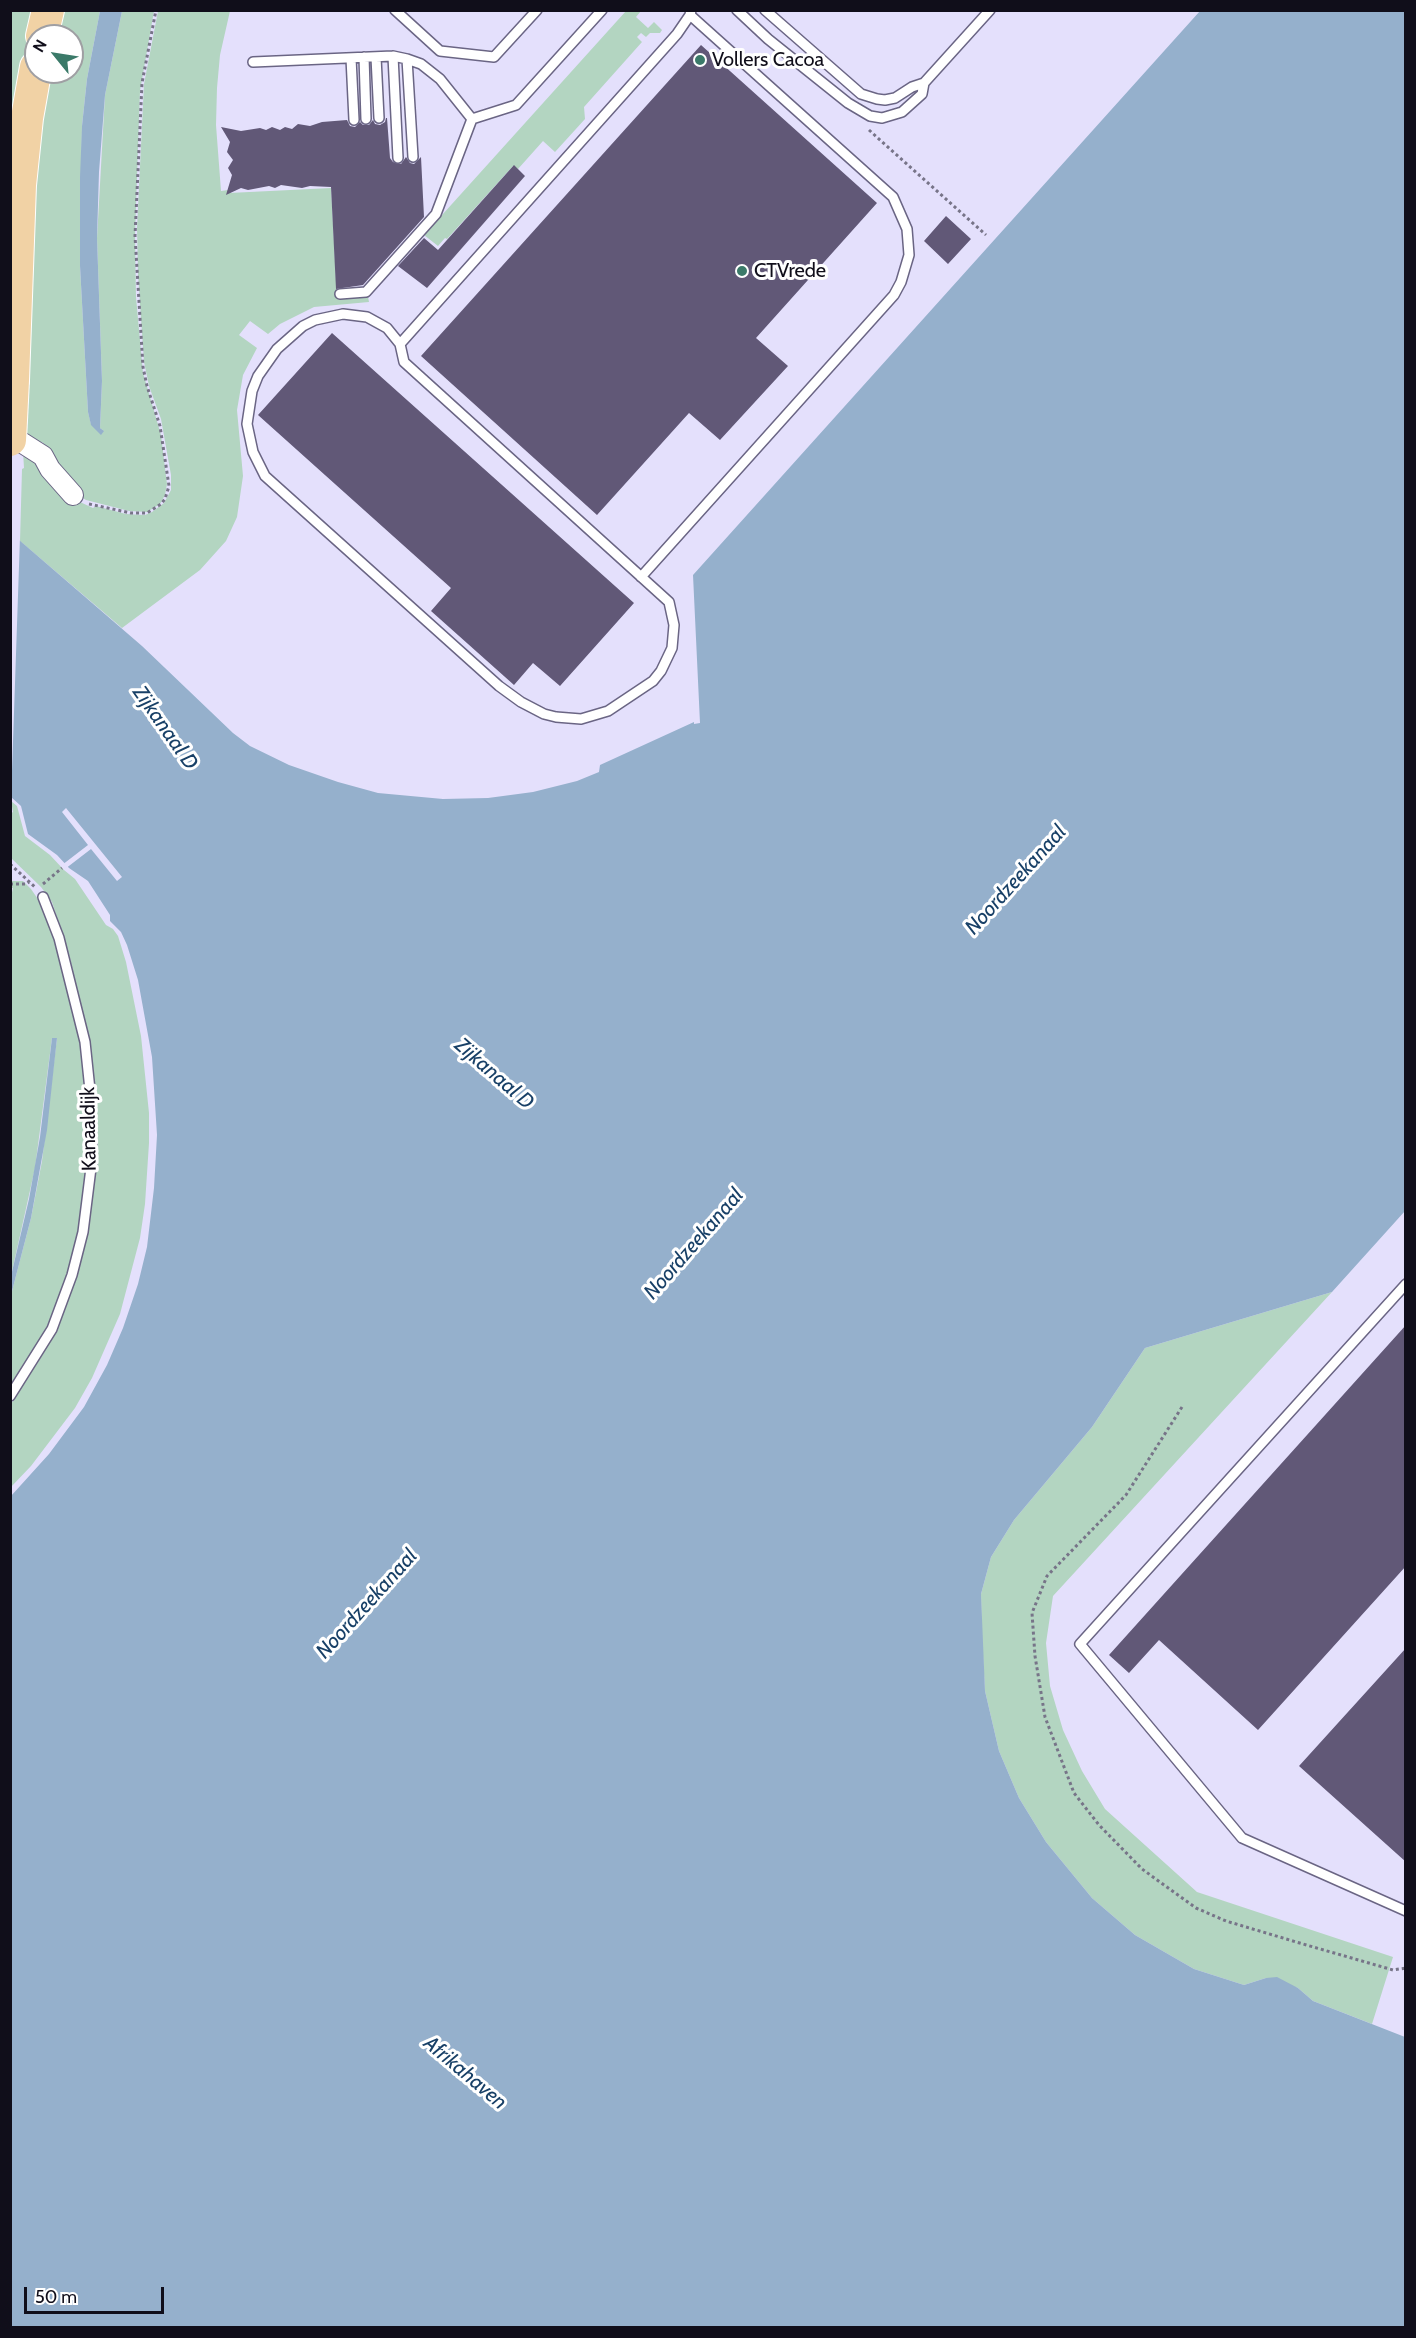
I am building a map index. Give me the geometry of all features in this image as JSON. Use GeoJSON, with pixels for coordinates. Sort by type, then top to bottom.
{"type":"FeatureCollection","features":[{"type":"Feature","properties":{"kind":"main road"},"geometry":{"type":"LineString","coordinates":[[10,438],[20,185],[33,84]]}},
{"type":"Feature","properties":{"kind":"street"},"geometry":{"type":"LineString","coordinates":[[10,438],[43,456],[50,469],[73,495]]}},
{"type":"Feature","properties":{"kind":"lane"},"geometry":{"type":"LineString","coordinates":[[394,10],[440,51],[494,57],[537,10]]}},
{"type":"Feature","properties":{"kind":"lane"},"geometry":{"type":"LineString","coordinates":[[472,119],[516,105],[602,10]]}},
{"type":"Feature","properties":{"kind":"lane"},"geometry":{"type":"LineString","coordinates":[[737,10],[768,39],[848,103],[870,116],[882,118],[902,112],[922,94],[924,83]]}},
{"type":"Feature","properties":{"kind":"lane"},"geometry":{"type":"LineString","coordinates":[[765,10],[861,94],[885,100],[895,98],[912,87],[924,83],[990,10]]}},
{"type":"Feature","properties":{"kind":"lane"},"geometry":{"type":"LineString","coordinates":[[400,344],[677,34],[690,13],[893,197],[907,229],[909,255],[901,282],[894,295],[641,577]]}},
{"type":"Feature","properties":{"kind":"lane"},"geometry":{"type":"LineString","coordinates":[[254,62],[393,56],[407,59],[422,64],[440,80],[472,119]]}},
{"type":"Feature","properties":{"kind":"lane"},"geometry":{"type":"LineString","coordinates":[[393,56],[398,158]]}},
{"type":"Feature","properties":{"kind":"lane"},"geometry":{"type":"LineString","coordinates":[[364,57],[366,119]]}},
{"type":"Feature","properties":{"kind":"lane"},"geometry":{"type":"LineString","coordinates":[[376,57],[379,118]]}},
{"type":"Feature","properties":{"kind":"lane"},"geometry":{"type":"LineString","coordinates":[[351,58],[354,120]]}},
{"type":"Feature","properties":{"kind":"lane"},"geometry":{"type":"LineString","coordinates":[[407,59],[413,157]]}},
{"type":"Feature","properties":{"kind":"lane"},"geometry":{"type":"LineString","coordinates":[[340,294],[366,292],[436,214],[472,119]]}},
{"type":"Feature","properties":{"kind":"lane"},"geometry":{"type":"LineString","coordinates":[[343,314],[361,316],[387,328],[400,344],[404,362],[669,602],[673,613],[674,637],[662,671],[642,689],[608,711],[581,719],[556,717],[521,702],[499,686],[265,477],[258,465],[249,438],[248,408],[258,376],[277,349],[303,326],[315,320],[343,314]]}},
{"type":"Feature","properties":{"kind":"lane","name":"Kanaaldijk"},"geometry":{"type":"LineString","coordinates":[[10,1396],[52,1329],[72,1275],[83,1232],[92,1160],[90,1090],[85,1042],[61,948],[40,893]]}},
{"type":"Feature","properties":{"kind":"lane"},"geometry":{"type":"LineString","coordinates":[[1406,1284],[1080,1644],[1242,1838],[1406,1911]]}},
{"type":"Feature","properties":{"kind":"path"},"geometry":{"type":"LineString","coordinates":[[73,495],[90,504],[139,514],[155,510],[165,499],[169,486],[160,426],[143,367],[135,236],[142,83],[156,10]]}},
{"type":"Feature","properties":{"kind":"path"},"geometry":{"type":"LineString","coordinates":[[866,128],[986,235]]}},
{"type":"Feature","properties":{"kind":"path"},"geometry":{"type":"LineString","coordinates":[[10,864],[40,893],[62,868]]}},
{"type":"Feature","properties":{"kind":"path"},"geometry":{"type":"LineString","coordinates":[[10,884],[26,884],[29,881]]}},
{"type":"Feature","properties":{"kind":"green space"},"geometry":{"type":"Polygon","coordinates":[[[11,11],[38,11],[36,24],[24,24],[25,84],[11,165],[11,11]]]}},
{"type":"Feature","properties":{"kind":"green space"},"geometry":{"type":"Polygon","coordinates":[[[60,11],[100,11],[87,79],[82,126],[80,266],[88,412],[91,424],[104,431],[100,428],[102,381],[97,238],[105,95],[122,11],[154,11],[140,91],[135,235],[136,297],[143,373],[161,435],[167,484],[160,504],[147,512],[129,511],[86,500],[78,495],[57,470],[52,452],[42,442],[26,442],[26,382],[29,382],[29,378],[26,377],[31,177],[49,84],[84,84],[84,24],[59,24],[60,11]]]}},
{"type":"Feature","properties":{"kind":"green space"},"geometry":{"type":"Polygon","coordinates":[[[158,11],[230,11],[220,55],[217,88],[216,125],[221,191],[228,190],[229,193],[331,188],[337,298],[368,297],[369,302],[314,307],[280,324],[268,334],[250,321],[239,335],[257,348],[243,375],[237,410],[243,476],[237,517],[226,541],[200,570],[122,628],[20,541],[23,451],[80,502],[93,508],[96,506],[126,514],[145,515],[164,503],[171,490],[171,475],[161,419],[149,386],[144,362],[138,274],[137,228],[144,84],[158,11]]]}},
{"type":"Feature","properties":{"kind":"green space"},"geometry":{"type":"Polygon","coordinates":[[[626,11],[641,11],[636,17],[648,28],[654,22],[662,30],[660,33],[650,33],[646,37],[641,33],[637,37],[642,42],[584,107],[585,119],[555,152],[543,141],[518,169],[513,166],[438,246],[424,235],[626,11]]]}},
{"type":"Feature","properties":{"kind":"green space"},"geometry":{"type":"Polygon","coordinates":[[[11,801],[17,806],[25,836],[50,855],[75,879],[106,925],[118,936],[126,962],[141,1036],[149,1113],[149,1143],[140,1238],[120,1314],[92,1378],[75,1408],[31,1466],[11,1487],[11,1404],[43,1354],[75,1280],[86,1242],[91,1210],[96,1142],[88,1039],[70,958],[52,902],[41,887],[11,858],[10,814],[13,812],[11,801]]]}},
{"type":"Feature","properties":{"kind":"green space"},"geometry":{"type":"Polygon","coordinates":[[[11,881],[23,881],[31,889],[42,905],[52,930],[79,1035],[85,1089],[87,1155],[80,1228],[63,1287],[45,1333],[11,1390],[11,1295],[31,1218],[42,1161],[57,1038],[52,1038],[35,1168],[11,1276],[10,901],[13,888],[11,888],[11,881]]]}},
{"type":"Feature","properties":{"kind":"green space"},"geometry":{"type":"Polygon","coordinates":[[[1332,1292],[1053,1596],[1046,1643],[1050,1686],[1063,1730],[1082,1771],[1105,1809],[1197,1892],[1393,1957],[1372,2024],[1313,2001],[1298,1988],[1266,1978],[1244,1985],[1194,1969],[1135,1935],[1092,1898],[1046,1842],[1019,1798],[999,1751],[985,1691],[982,1638],[981,1594],[991,1557],[1014,1520],[1092,1427],[1145,1348],[1332,1292]]]}},
{"type":"Feature","properties":{"kind":"water"},"geometry":{"type":"Polygon","coordinates":[[[100,11],[122,11],[105,95],[99,172],[97,238],[102,381],[100,428],[104,431],[101,435],[91,425],[88,412],[80,266],[82,126],[87,79],[100,11]]]}},
{"type":"Feature","properties":{"kind":"water"},"geometry":{"type":"Polygon","coordinates":[[[1200,11],[1405,11],[1405,1211],[1332,1292],[1145,1348],[1092,1427],[1014,1520],[991,1557],[981,1594],[985,1691],[999,1751],[1019,1798],[1046,1842],[1092,1898],[1135,1935],[1194,1969],[1244,1985],[1277,1977],[1298,1988],[1313,2001],[1405,2037],[1405,2327],[11,2327],[11,1496],[49,1454],[84,1407],[107,1365],[123,1328],[138,1284],[147,1247],[157,1135],[152,1057],[138,980],[127,945],[121,932],[110,921],[110,915],[88,881],[28,834],[21,806],[11,797],[11,533],[142,646],[233,733],[250,746],[289,765],[378,793],[443,799],[488,798],[533,792],[577,781],[599,772],[600,765],[694,722],[694,724],[700,723],[693,575],[1200,11]]]}},
{"type":"Feature","properties":{"kind":"water"},"geometry":{"type":"Polygon","coordinates":[[[52,1038],[57,1038],[47,1130],[31,1218],[11,1295],[11,1276],[29,1199],[40,1137],[52,1038]]]}},
{"type":"Feature","properties":{"kind":"pier"},"geometry":{"type":"Polygon","coordinates":[[[10,530],[20,537],[11,800],[10,530]]]}},
{"type":"Feature","properties":{"kind":"pier"},"geometry":{"type":"Polygon","coordinates":[[[66,808],[122,877],[117,881],[91,849],[65,869],[62,865],[88,845],[62,812],[66,808]]]}},
{"type":"Feature","properties":{"kind":"building"},"geometry":{"type":"Polygon","coordinates":[[[701,45],[877,203],[756,338],[788,366],[720,440],[689,413],[597,515],[421,356],[701,45]]]}},
{"type":"Feature","properties":{"kind":"building"},"geometry":{"type":"Polygon","coordinates":[[[386,118],[390,158],[393,162],[401,164],[406,157],[410,163],[414,164],[421,157],[424,217],[363,285],[336,289],[331,187],[302,188],[281,185],[275,188],[269,186],[248,190],[241,188],[226,195],[232,175],[228,168],[233,160],[227,152],[230,142],[221,127],[241,131],[260,128],[266,130],[272,127],[280,130],[285,127],[292,129],[298,124],[310,126],[322,122],[347,120],[350,126],[355,127],[360,122],[363,125],[369,125],[373,120],[375,124],[380,125],[385,122],[386,118]]]}},
{"type":"Feature","properties":{"kind":"building"},"geometry":{"type":"Polygon","coordinates":[[[514,165],[525,176],[427,288],[398,266],[424,238],[438,250],[514,165]]]}},
{"type":"Feature","properties":{"kind":"building"},"geometry":{"type":"Polygon","coordinates":[[[946,216],[971,239],[948,264],[924,241],[946,216]]]}},
{"type":"Feature","properties":{"kind":"building"},"geometry":{"type":"Polygon","coordinates":[[[332,333],[634,603],[560,686],[533,663],[514,685],[431,611],[451,588],[258,415],[332,333]]]}},
{"type":"Feature","properties":{"kind":"building"},"geometry":{"type":"Polygon","coordinates":[[[1406,1325],[1406,1566],[1258,1730],[1159,1640],[1129,1673],[1109,1655],[1406,1325]]]}},
{"type":"Feature","properties":{"kind":"building"},"geometry":{"type":"Polygon","coordinates":[[[1406,1648],[1406,1862],[1299,1766],[1406,1648]]]}},
{"type":"Feature","properties":{"kind":"place","name":"Vollers Cacoa"},"geometry":{"type":"Point","coordinates":[700,60]}},
{"type":"Feature","properties":{"kind":"place","name":"CTVrede"},"geometry":{"type":"Point","coordinates":[742,271]}},
{"type":"Feature","properties":{"kind":"water label","name":"Zijkanaal D"},"geometry":{"type":"Point","coordinates":[165,728]}},
{"type":"Feature","properties":{"kind":"water label","name":"Noordzeekanaal"},"geometry":{"type":"Point","coordinates":[1016,880]}},
{"type":"Feature","properties":{"kind":"water label","name":"Zijkanaal D"},"geometry":{"type":"Point","coordinates":[494,1074]}},
{"type":"Feature","properties":{"kind":"water label","name":"Noordzeekanaal"},"geometry":{"type":"Point","coordinates":[694,1244]}},
{"type":"Feature","properties":{"kind":"water label","name":"Noordzeekanaal"},"geometry":{"type":"Point","coordinates":[367,1604]}},
{"type":"Feature","properties":{"kind":"water label","name":"Afrikahaven"},"geometry":{"type":"Point","coordinates":[465,2073]}}]}
